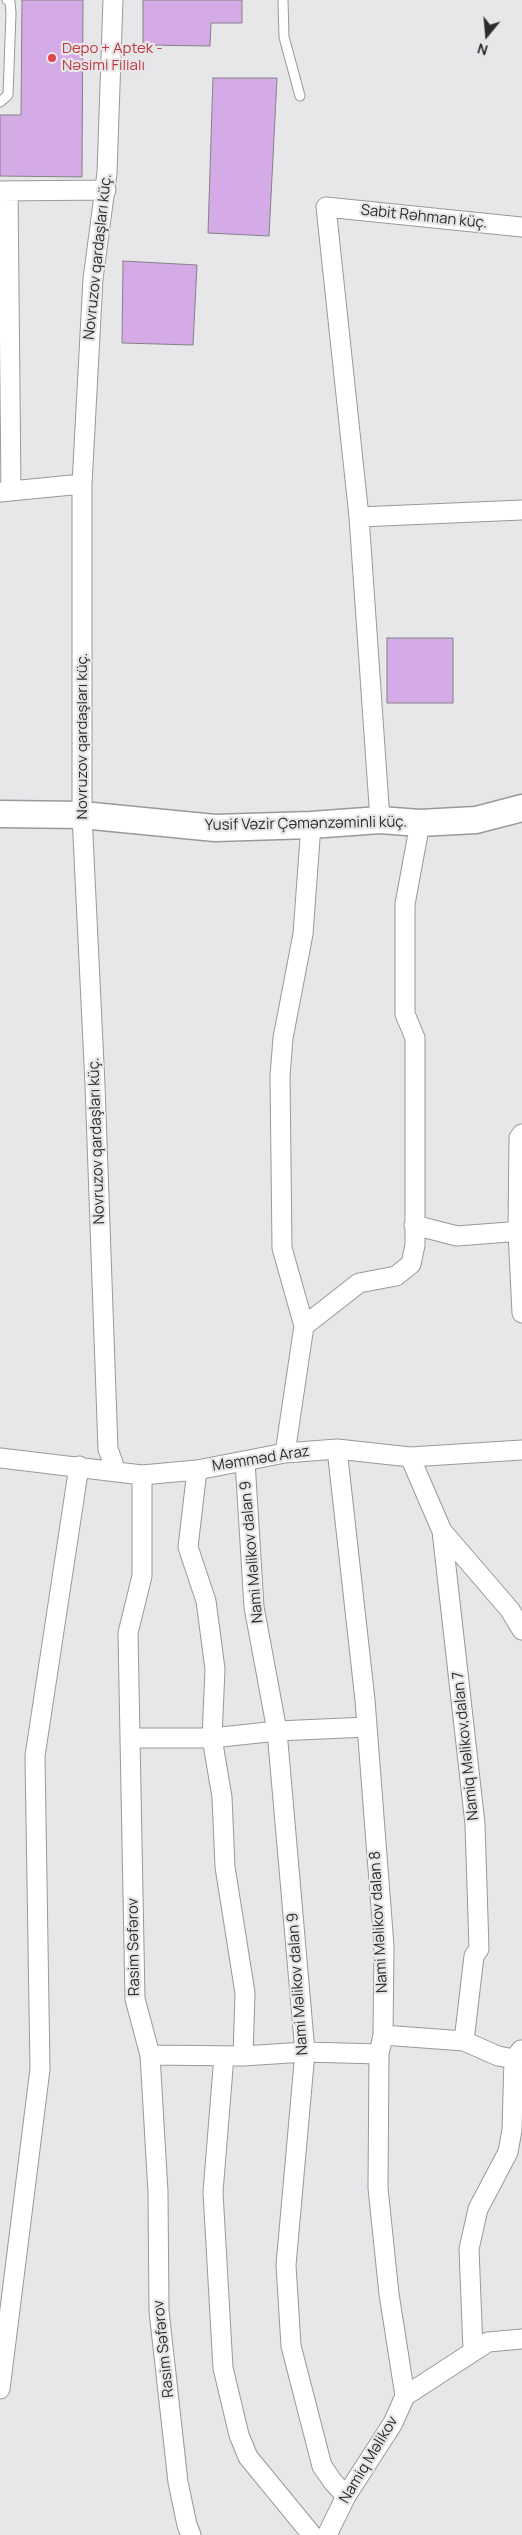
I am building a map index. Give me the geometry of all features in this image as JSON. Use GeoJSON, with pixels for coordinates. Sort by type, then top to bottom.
{"type":"FeatureCollection","features":[{"type":"Feature","properties":{"kind":"main road","name":"Yusif Vəzir Çəmənzəminli küç."},"geometry":{"type":"LineString","coordinates":[[0,814],[82,815],[215,828],[312,825],[380,820],[420,823],[476,820],[522,808]]}},
{"type":"Feature","properties":{"kind":"street","name":"Novruzov qardaşları küç."},"geometry":{"type":"LineString","coordinates":[[113,0],[106,190],[93,279],[82,484],[82,815],[96,1085],[108,1449],[116,1471]]}},
{"type":"Feature","properties":{"kind":"street"},"geometry":{"type":"LineString","coordinates":[[82,484],[6,492],[4,191],[106,190]]}},
{"type":"Feature","properties":{"kind":"street","name":"Sabit Rəhman küç."},"geometry":{"type":"LineString","coordinates":[[359,517],[326,207],[522,227]]}},
{"type":"Feature","properties":{"kind":"street"},"geometry":{"type":"LineString","coordinates":[[380,820],[359,517],[522,510]]}},
{"type":"Feature","properties":{"kind":"street"},"geometry":{"type":"LineString","coordinates":[[304,1326],[359,1284],[396,1276],[404,1272],[411,1264],[415,1245],[415,1038],[405,1014],[405,904],[420,823]]}},
{"type":"Feature","properties":{"kind":"street"},"geometry":{"type":"LineString","coordinates":[[285,1452],[304,1326],[282,1248],[280,1076],[283,1038],[303,934],[312,825]]}},
{"type":"Feature","properties":{"kind":"street"},"geometry":{"type":"LineString","coordinates":[[522,1134],[520,1138],[522,1313]]}},
{"type":"Feature","properties":{"kind":"street"},"geometry":{"type":"LineString","coordinates":[[414,1225],[457,1236],[520,1232]]}},
{"type":"Feature","properties":{"kind":"street","name":"Məmməd Araz"},"geometry":{"type":"LineString","coordinates":[[0,1458],[142,1475],[197,1470],[285,1452],[337,1449],[410,1457],[522,1450]]}},
{"type":"Feature","properties":{"kind":"street","name":"Nami Məlikov dalan 8"},"geometry":{"type":"LineString","coordinates":[[337,1449],[367,1727],[384,1946],[383,2035],[379,2054],[378,2188],[389,2294],[404,2396]]}},
{"type":"Feature","properties":{"kind":"street","name":"Namiq Məlikov,dalan 7"},"geometry":{"type":"LineString","coordinates":[[410,1457],[442,1531],[475,1824],[478,1949],[474,1956],[464,2041]]}},
{"type":"Feature","properties":{"kind":"street","name":"Nami Məlikov dalan 9"},"geometry":{"type":"LineString","coordinates":[[245,1461],[254,1607],[277,1731],[305,2052],[286,2265],[291,2346],[322,2466],[346,2496]]}},
{"type":"Feature","properties":{"kind":"street"},"geometry":{"type":"LineString","coordinates":[[0,2389],[40,2069],[35,1756],[79,1466]]}},
{"type":"Feature","properties":{"kind":"street"},"geometry":{"type":"LineString","coordinates":[[197,1470],[188,1547],[206,1601],[215,1669],[212,1738],[222,1797],[225,1867],[245,1993],[233,2056],[213,2192],[223,2368],[239,2435],[248,2457],[312,2535]]}},
{"type":"Feature","properties":{"kind":"street","name":"Rasim Səfərov"},"geometry":{"type":"LineString","coordinates":[[142,1475],[142,1576],[128,1633],[135,1999],[150,2055],[158,2192],[159,2311],[178,2482],[187,2525],[191,2535]]}},
{"type":"Feature","properties":{"kind":"street"},"geometry":{"type":"LineString","coordinates":[[442,1531],[510,1610],[522,1630]]}},
{"type":"Feature","properties":{"kind":"street"},"geometry":{"type":"LineString","coordinates":[[131,1738],[212,1738],[277,1731],[367,1727]]}},
{"type":"Feature","properties":{"kind":"street"},"geometry":{"type":"LineString","coordinates":[[383,2035],[464,2041],[498,2056],[518,2054],[512,2130],[508,2152],[478,2210],[469,2249],[473,2350]]}},
{"type":"Feature","properties":{"kind":"street"},"geometry":{"type":"LineString","coordinates":[[150,2055],[233,2056],[305,2052],[379,2054]]}},
{"type":"Feature","properties":{"kind":"street"},"geometry":{"type":"LineString","coordinates":[[404,2396],[488,2342],[522,2339]]}},
{"type":"Feature","properties":{"kind":"street","name":"Namiq Məlikov"},"geometry":{"type":"LineString","coordinates":[[327,2535],[346,2496],[393,2423],[404,2396]]}},
{"type":"Feature","properties":{"kind":"lane"},"geometry":{"type":"LineString","coordinates":[[0,102],[8,95],[11,13],[10,2],[7,0]]}},
{"type":"Feature","properties":{"kind":"lane"},"geometry":{"type":"LineString","coordinates":[[283,0],[284,37],[300,96]]}},
{"type":"Feature","properties":{"kind":"building","name":"Depo + Aptek - Nəsimi Filialı"},"geometry":{"type":"Polygon","coordinates":[[[22,0],[83,0],[82,177],[0,176],[0,115],[21,115],[22,0]]]}},
{"type":"Feature","properties":{"kind":"building"},"geometry":{"type":"Polygon","coordinates":[[[143,0],[242,0],[242,23],[211,23],[210,46],[143,45],[143,0]]]}},
{"type":"Feature","properties":{"kind":"building"},"geometry":{"type":"Polygon","coordinates":[[[213,78],[277,78],[269,236],[208,233],[213,78]]]}},
{"type":"Feature","properties":{"kind":"building"},"geometry":{"type":"Polygon","coordinates":[[[123,261],[197,265],[193,345],[122,343],[123,261]]]}},
{"type":"Feature","properties":{"kind":"building"},"geometry":{"type":"Polygon","coordinates":[[[387,638],[453,638],[453,703],[387,703],[387,638]]]}},
{"type":"Feature","properties":{"kind":"place","name":"Depo + Aptek - Nəsimi Filialı"},"geometry":{"type":"Point","coordinates":[52,58]}}]}
